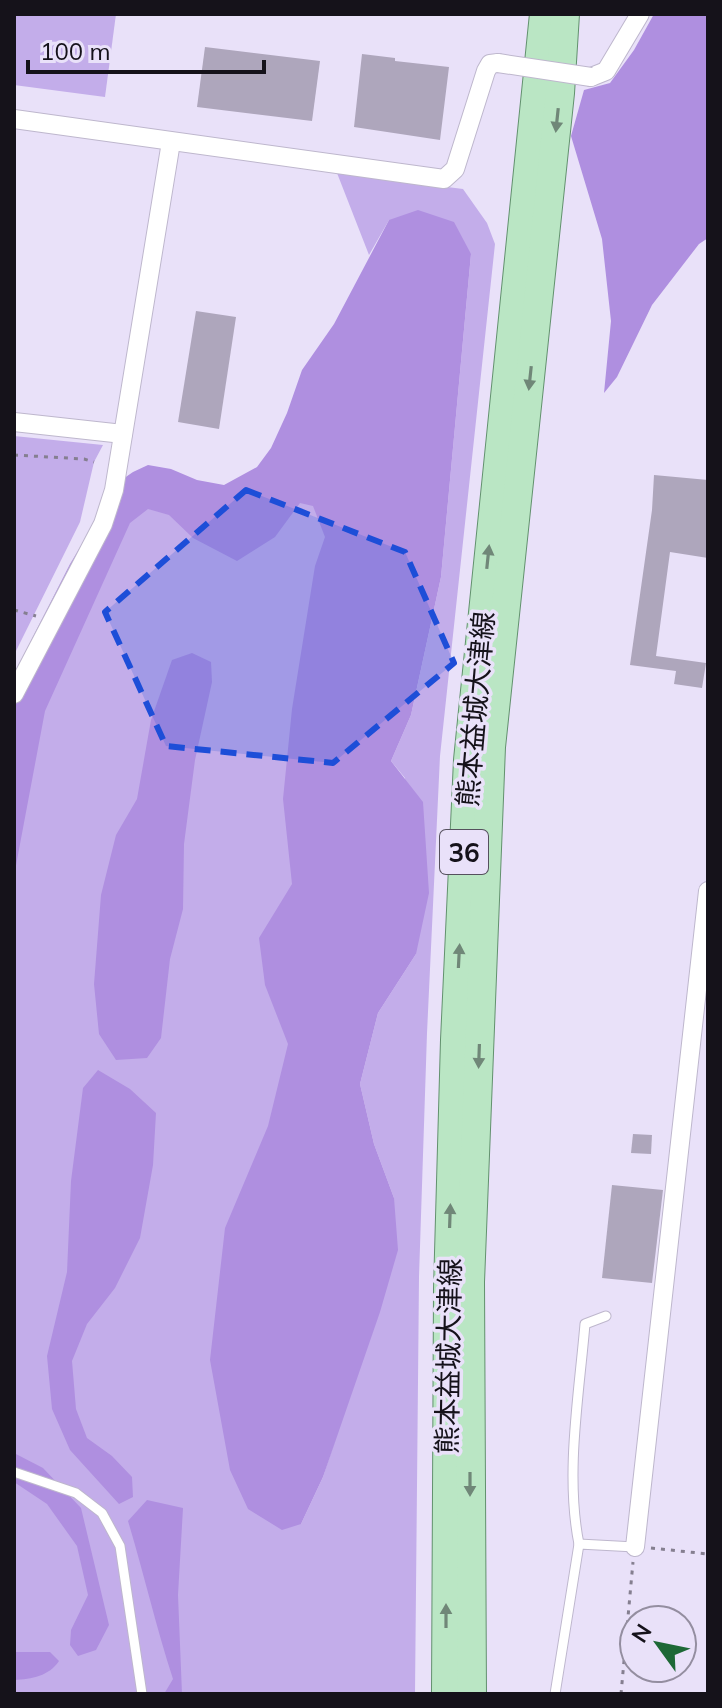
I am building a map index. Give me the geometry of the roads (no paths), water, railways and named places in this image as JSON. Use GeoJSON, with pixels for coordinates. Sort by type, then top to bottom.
{"type":"FeatureCollection","features":[{"type":"Feature","properties":{"kind":"main road","name":"熊本益城大津線"},"geometry":{"type":"LineString","coordinates":[[446,1694],[448,1289],[455,1040],[468,760],[544,14]]}},
{"type":"Feature","properties":{"kind":"main road","name":"熊本益城大津線"},"geometry":{"type":"LineString","coordinates":[[472,1694],[470,1282],[491,747],[560,93],[565,14]]}},
{"type":"Feature","properties":{"kind":"street"},"geometry":{"type":"LineString","coordinates":[[14,119],[444,179],[455,169],[490,64],[591,77],[606,71],[640,14]]}},
{"type":"Feature","properties":{"kind":"street"},"geometry":{"type":"LineString","coordinates":[[14,694],[103,524],[114,490],[171,142]]}},
{"type":"Feature","properties":{"kind":"street"},"geometry":{"type":"LineString","coordinates":[[14,422],[123,434]]}},
{"type":"Feature","properties":{"kind":"street"},"geometry":{"type":"LineString","coordinates":[[635,1547],[705,945],[708,891]]}},
{"type":"Feature","properties":{"kind":"lane"},"geometry":{"type":"LineString","coordinates":[[555,1694],[579,1544],[574,1519],[573,1481],[585,1324],[606,1316]]}},
{"type":"Feature","properties":{"kind":"lane"},"geometry":{"type":"LineString","coordinates":[[14,1472],[76,1493],[102,1513],[120,1546],[142,1694]]}},
{"type":"Feature","properties":{"kind":"lane"},"geometry":{"type":"LineString","coordinates":[[579,1544],[635,1547]]}}]}
